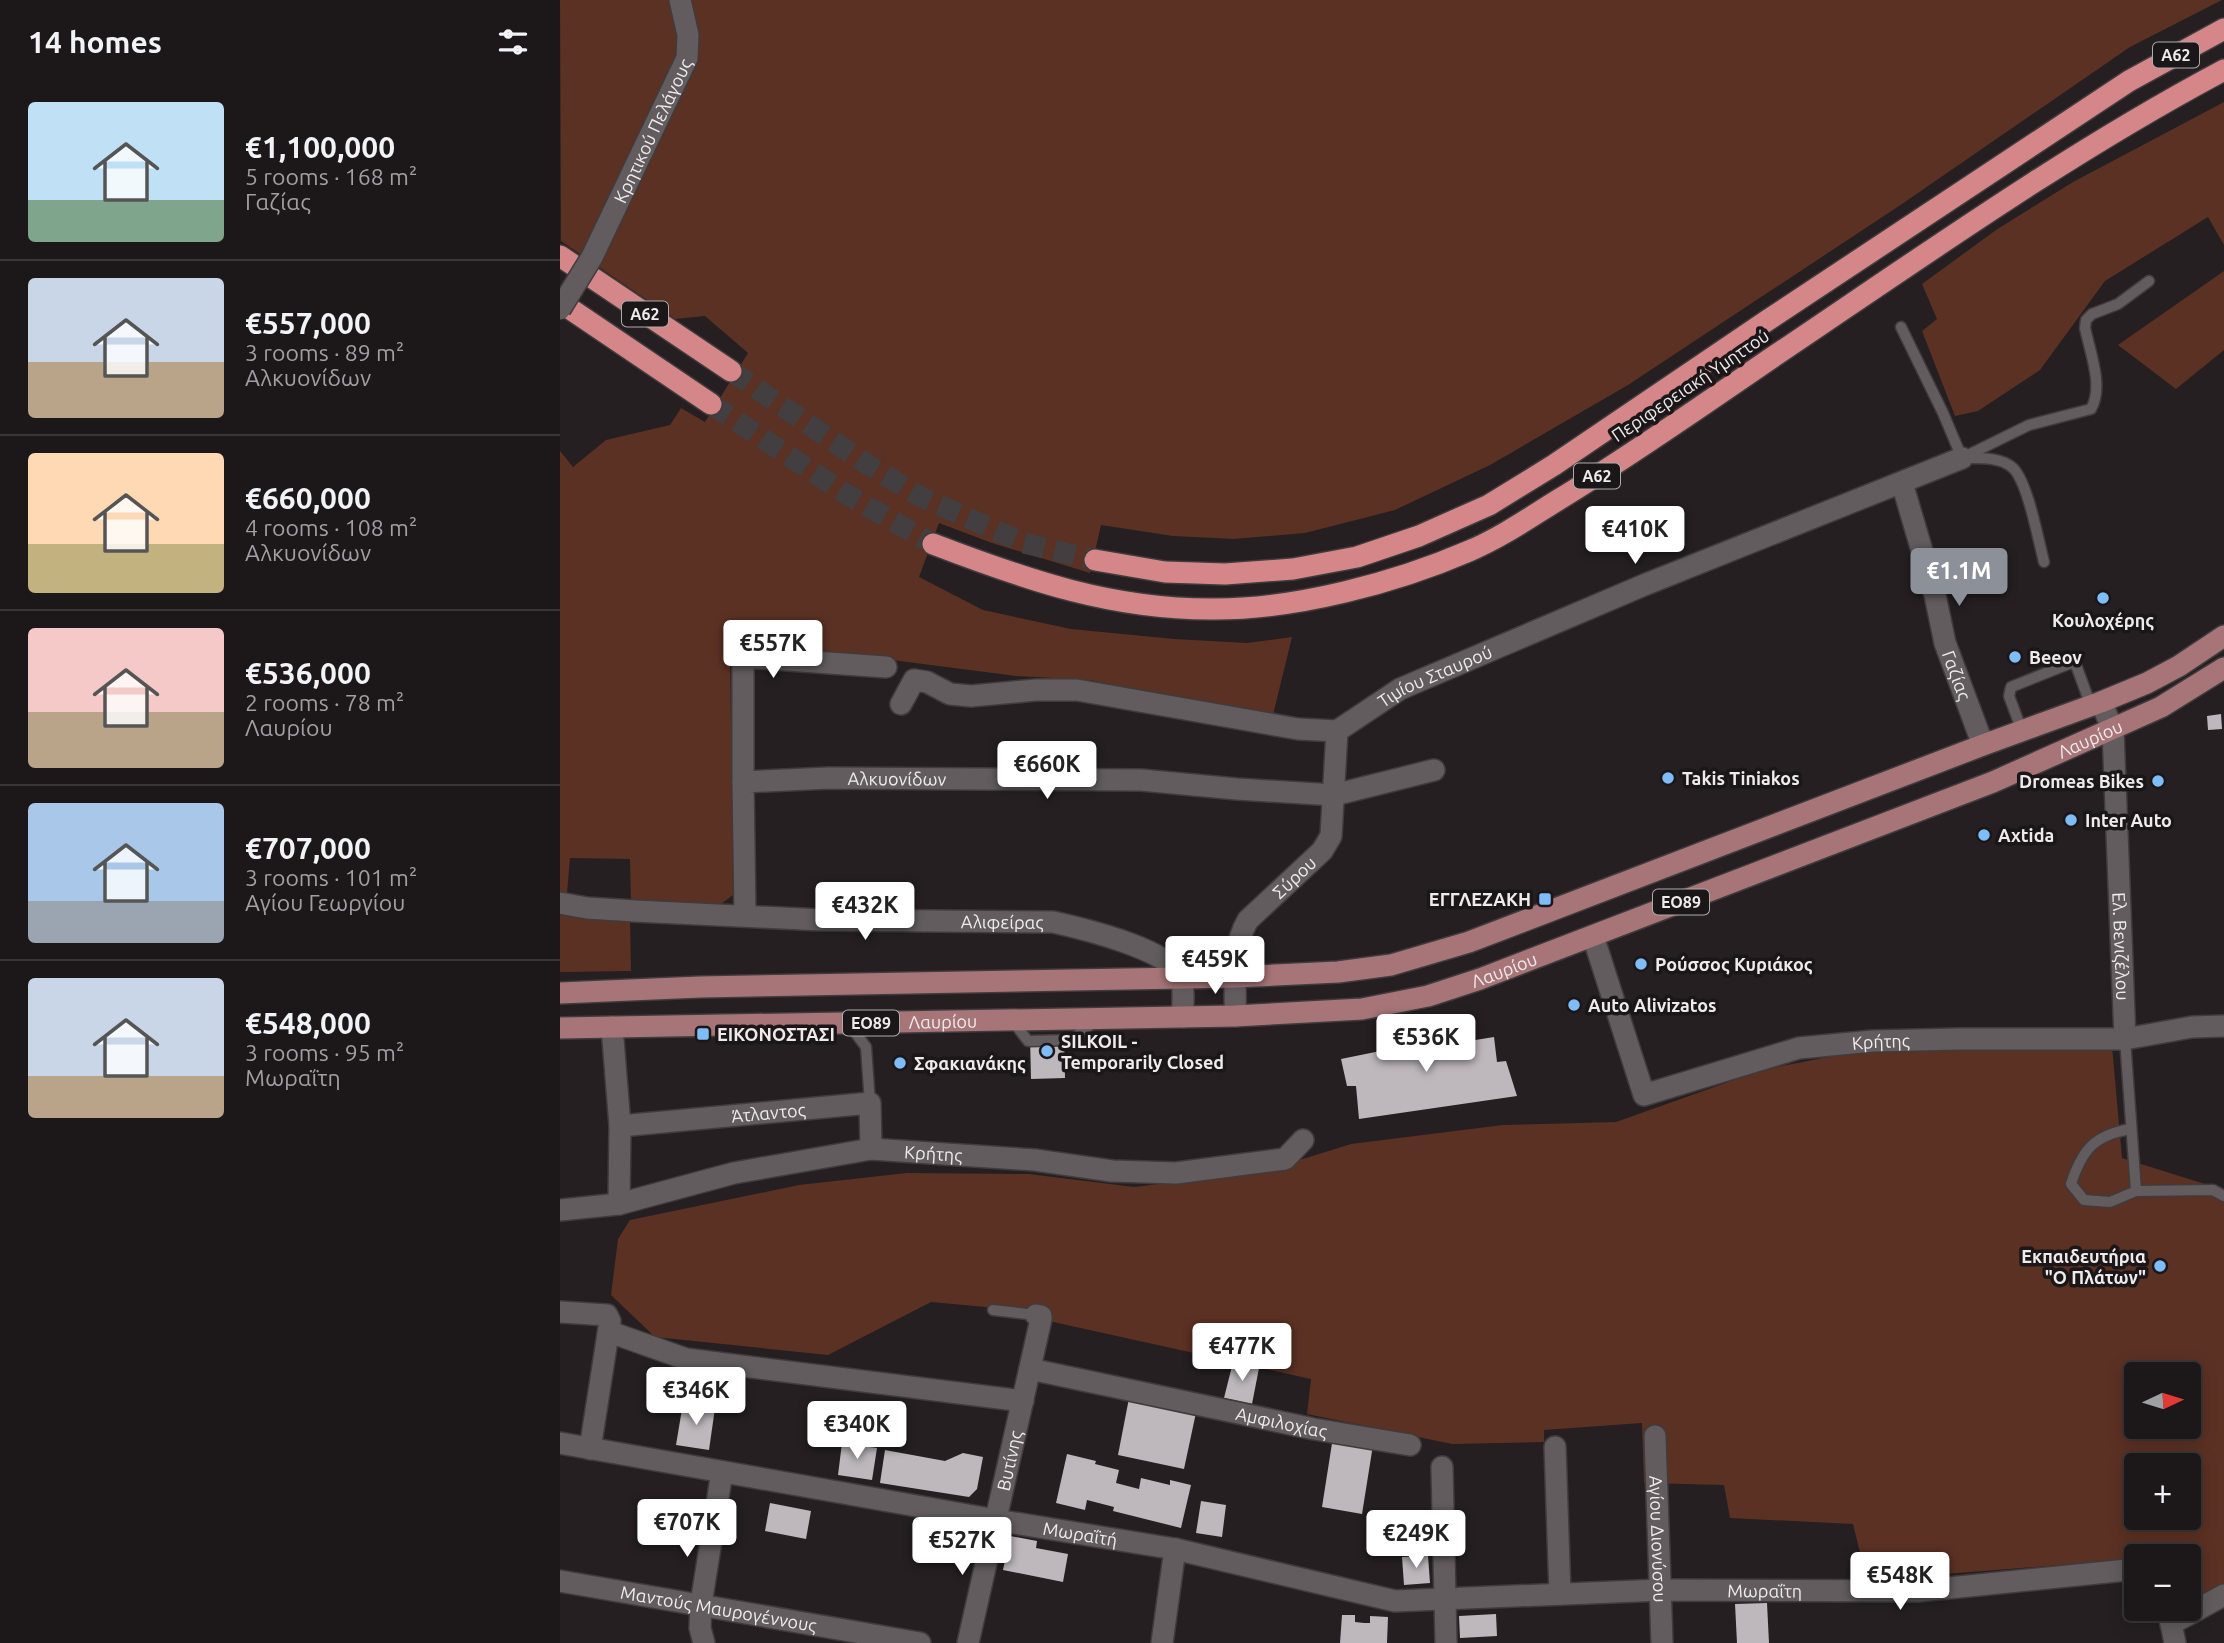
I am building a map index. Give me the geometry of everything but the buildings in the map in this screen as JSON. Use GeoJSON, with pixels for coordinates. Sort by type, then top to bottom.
{"type":"FeatureCollection","features":[{"type":"Feature","properties":{"kind":"highway"},"geometry":{"type":"LineString","coordinates":[[2129,81],[2189,34],[2224,15]]}},
{"type":"Feature","properties":{"kind":"highway","name":"Περιφερειακή Υμηττού"},"geometry":{"type":"LineString","coordinates":[[1095,560],[1165,572],[1225,574],[1293,569],[1357,558],[1419,536],[1489,505],[1554,465],[2129,81],[2224,29]]}},
{"type":"Feature","properties":{"kind":"highway","name":"Περιφερειακή Υμηττού"},"geometry":{"type":"LineString","coordinates":[[933,544],[1012,574],[1078,594],[1147,604],[1217,609],[1285,604],[1354,589],[1471,550],[1584,484],[2035,182],[2224,69]]}},
{"type":"Feature","properties":{"kind":"highway"},"geometry":{"type":"LineString","coordinates":[[2183,92],[2224,78]]}},
{"type":"Feature","properties":{"kind":"highway","name":"Α62"},"geometry":{"type":"LineString","coordinates":[[560,256],[731,371]]}},
{"type":"Feature","properties":{"kind":"highway","name":"Α62"},"geometry":{"type":"LineString","coordinates":[[560,302],[712,404]]}},
{"type":"Feature","properties":{"kind":"main road","name":"Λαυρίου"},"geometry":{"type":"LineString","coordinates":[[560,993],[1236,977],[1361,970],[1417,959],[1482,937],[2096,704],[2147,683],[2179,666],[2224,636]]}},
{"type":"Feature","properties":{"kind":"main road","name":"Λαυρίου"},"geometry":{"type":"LineString","coordinates":[[560,1028],[1235,1016],[1362,1009],[1402,1002],[1468,983],[1993,782],[2161,708],[2224,668]]}},
{"type":"Feature","properties":{"kind":"street","name":"Κρητικού Πελάγους"},"geometry":{"type":"LineString","coordinates":[[560,309],[592,257],[687,58],[688,35],[680,0]]}},
{"type":"Feature","properties":{"kind":"street","name":"Τιμίου Σταυρού"},"geometry":{"type":"LineString","coordinates":[[1336,731],[1400,689],[1644,585],[1962,458]]}},
{"type":"Feature","properties":{"kind":"street","name":"Γαζίας"},"geometry":{"type":"LineString","coordinates":[[1902,483],[1935,595],[1945,643],[1983,745]]}},
{"type":"Feature","properties":{"kind":"street"},"geometry":{"type":"LineString","coordinates":[[745,915],[743,657],[886,667]]}},
{"type":"Feature","properties":{"kind":"street"},"geometry":{"type":"LineString","coordinates":[[901,704],[914,680],[928,682],[950,694],[971,696],[1036,690],[1077,690],[1298,729],[1336,731]]}},
{"type":"Feature","properties":{"kind":"street","name":"Ελ. Βενιζέλου"},"geometry":{"type":"LineString","coordinates":[[2096,704],[2113,730],[2125,1040]]}},
{"type":"Feature","properties":{"kind":"street","name":"Σύρου"},"geometry":{"type":"LineString","coordinates":[[1235,1016],[1239,939],[1248,920],[1322,851],[1331,836],[1336,731]]}},
{"type":"Feature","properties":{"kind":"street","name":"Αλκυονίδων"},"geometry":{"type":"LineString","coordinates":[[743,782],[829,778],[1141,780],[1334,795],[1434,770]]}},
{"type":"Feature","properties":{"kind":"street","name":"Αλιφείρας"},"geometry":{"type":"LineString","coordinates":[[560,903],[587,908],[822,920],[1053,922],[1086,929],[1133,945],[1170,963],[1181,978]]}},
{"type":"Feature","properties":{"kind":"street","name":"Κρήτης"},"geometry":{"type":"LineString","coordinates":[[1593,936],[1644,1096],[1799,1048],[1873,1041],[2125,1040],[2192,1027],[2224,1026]]}},
{"type":"Feature","properties":{"kind":"street"},"geometry":{"type":"LineString","coordinates":[[1181,978],[1182,1017]]}},
{"type":"Feature","properties":{"kind":"street"},"geometry":{"type":"LineString","coordinates":[[612,1027],[620,1126],[619,1203]]}},
{"type":"Feature","properties":{"kind":"street"},"geometry":{"type":"LineString","coordinates":[[870,1103],[872,1149]]}},
{"type":"Feature","properties":{"kind":"street","name":"Άτλαντος"},"geometry":{"type":"LineString","coordinates":[[620,1126],[870,1103]]}},
{"type":"Feature","properties":{"kind":"street","name":"Κρήτης"},"geometry":{"type":"LineString","coordinates":[[560,1210],[619,1203],[734,1173],[872,1149],[1035,1160],[1112,1171],[1176,1173],[1285,1159],[1303,1140]]}},
{"type":"Feature","properties":{"kind":"street"},"geometry":{"type":"LineString","coordinates":[[560,1312],[607,1315],[610,1321],[590,1448]]}},
{"type":"Feature","properties":{"kind":"street","name":"Βυτίνης"},"geometry":{"type":"LineString","coordinates":[[969,1643],[1030,1369],[1039,1317]]}},
{"type":"Feature","properties":{"kind":"street"},"geometry":{"type":"LineString","coordinates":[[610,1332],[686,1359],[1023,1401]]}},
{"type":"Feature","properties":{"kind":"street","name":"Αμφιλοχίας"},"geometry":{"type":"LineString","coordinates":[[1030,1369],[1314,1429],[1410,1445]]}},
{"type":"Feature","properties":{"kind":"street","name":"Αγίου Διονύσου"},"geometry":{"type":"LineString","coordinates":[[1655,1436],[1662,1643]]}},
{"type":"Feature","properties":{"kind":"street","name":"Μωραΐτή"},"geometry":{"type":"LineString","coordinates":[[560,1443],[1175,1549],[1309,1579],[1385,1600],[1560,1594]]}},
{"type":"Feature","properties":{"kind":"street"},"geometry":{"type":"LineString","coordinates":[[1555,1447],[1560,1594]]}},
{"type":"Feature","properties":{"kind":"street"},"geometry":{"type":"LineString","coordinates":[[1442,1467],[1446,1643]]}},
{"type":"Feature","properties":{"kind":"street"},"geometry":{"type":"LineString","coordinates":[[704,1643],[700,1628],[701,1604],[722,1472]]}},
{"type":"Feature","properties":{"kind":"street"},"geometry":{"type":"LineString","coordinates":[[1162,1643],[1175,1549]]}},
{"type":"Feature","properties":{"kind":"street","name":"Μωραΐτη"},"geometry":{"type":"LineString","coordinates":[[1560,1594],[1661,1590],[1919,1591],[2124,1570]]}},
{"type":"Feature","properties":{"kind":"street","name":"Μαντούς Μαυρογέννους"},"geometry":{"type":"LineString","coordinates":[[560,1581],[920,1643]]}},
{"type":"Feature","properties":{"kind":"street"},"geometry":{"type":"LineString","coordinates":[[2171,1625],[2224,1595]]}},
{"type":"Feature","properties":{"kind":"lane"},"geometry":{"type":"LineString","coordinates":[[1962,458],[2029,425],[2091,409],[2096,400],[2096,387],[2085,328],[2086,320],[2092,314],[2118,304],[2149,281]]}},
{"type":"Feature","properties":{"kind":"lane"},"geometry":{"type":"LineString","coordinates":[[1901,327],[1962,458]]}},
{"type":"Feature","properties":{"kind":"lane"},"geometry":{"type":"LineString","coordinates":[[1962,458],[1988,458],[2011,466],[2023,483],[2044,562]]}},
{"type":"Feature","properties":{"kind":"lane"},"geometry":{"type":"LineString","coordinates":[[2022,731],[2009,696],[2011,687],[2071,663],[2076,665],[2096,704]]}},
{"type":"Feature","properties":{"kind":"lane"},"geometry":{"type":"LineString","coordinates":[[848,1023],[866,1047],[870,1103]]}},
{"type":"Feature","properties":{"kind":"lane","name":"Ελ. Βενιζέλου"},"geometry":{"type":"LineString","coordinates":[[2125,1040],[2136,1191]]}},
{"type":"Feature","properties":{"kind":"lane"},"geometry":{"type":"LineString","coordinates":[[2131,1129],[2112,1132],[2093,1143],[2078,1161],[2071,1184],[2084,1200],[2110,1202],[2136,1191],[2213,1191],[2224,1196]]}},
{"type":"Feature","properties":{"kind":"lane"},"geometry":{"type":"LineString","coordinates":[[993,1310],[1039,1317]]}},
{"type":"Feature","properties":{"kind":"shaded area"},"geometry":{"type":"Polygon","coordinates":[[[560,0],[2222,0],[2130,47],[1902,204],[1628,385],[1490,465],[1395,510],[1305,533],[1234,539],[1173,536],[1101,525],[1090,573],[992,543],[939,523],[919,577],[983,610],[1071,629],[1174,639],[1247,643],[1292,637],[1272,719],[1090,680],[1016,676],[730,639],[733,895],[721,904],[631,903],[630,859],[570,858],[567,893],[560,892],[560,451],[573,467],[606,440],[670,425],[681,408],[705,422],[748,353],[705,316],[675,319],[561,241],[560,0]]]}},
{"type":"Feature","properties":{"kind":"shaded area"},"geometry":{"type":"Polygon","coordinates":[[[2224,102],[2224,245],[2208,217],[2105,281],[2040,370],[1978,411],[1955,416],[1922,331],[1937,319],[1922,284],[1996,230],[2073,182],[2224,102]]]}},
{"type":"Feature","properties":{"kind":"shaded area"},"geometry":{"type":"Polygon","coordinates":[[[2224,271],[2224,350],[2176,389],[2118,345],[2224,271]]]}},
{"type":"Feature","properties":{"kind":"shaded area"},"geometry":{"type":"Polygon","coordinates":[[[560,910],[630,916],[631,971],[560,972],[560,910]]]}},
{"type":"Feature","properties":{"kind":"shaded area"},"geometry":{"type":"Polygon","coordinates":[[[2112,1046],[2122,1158],[2224,1190],[2224,1585],[2201,1597],[2201,1544],[2124,1544],[2124,1560],[1882,1579],[1863,1576],[1853,1524],[1730,1518],[1724,1485],[1644,1483],[1642,1423],[1544,1430],[1544,1442],[1452,1444],[1307,1414],[1311,1379],[986,1307],[931,1302],[828,1355],[655,1337],[611,1295],[618,1239],[630,1220],[799,1185],[907,1173],[1029,1174],[1134,1187],[1261,1172],[1351,1144],[1503,1125],[1616,1122],[1762,1070],[1869,1049],[2112,1046]]]}},
{"type":"Feature","properties":{"kind":"tunnel"},"geometry":{"type":"LineString","coordinates":[[731,371],[865,463],[921,497],[1024,543],[1095,560]]}},
{"type":"Feature","properties":{"kind":"tunnel"},"geometry":{"type":"LineString","coordinates":[[711,404],[846,494],[933,544]]}},
{"type":"Feature","properties":{"kind":"place","name":"Κουλοχέρης"},"geometry":{"type":"Point","coordinates":[2103,598]}},
{"type":"Feature","properties":{"kind":"place","name":"Beeov"},"geometry":{"type":"Point","coordinates":[2015,657]}},
{"type":"Feature","properties":{"kind":"place","name":"Takis Tiniakos"},"geometry":{"type":"Point","coordinates":[1668,778]}},
{"type":"Feature","properties":{"kind":"place","name":"Dromeas Bikes"},"geometry":{"type":"Point","coordinates":[2158,781]}},
{"type":"Feature","properties":{"kind":"place","name":"Inter Auto"},"geometry":{"type":"Point","coordinates":[2071,820]}},
{"type":"Feature","properties":{"kind":"place","name":"Axtida"},"geometry":{"type":"Point","coordinates":[1984,835]}},
{"type":"Feature","properties":{"kind":"place","name":"ΕΓΓΛΕΖΑΚΗ"},"geometry":{"type":"Point","coordinates":[1545,899]}},
{"type":"Feature","properties":{"kind":"place","name":"Ρούσσος Κυριάκος"},"geometry":{"type":"Point","coordinates":[1641,964]}},
{"type":"Feature","properties":{"kind":"place","name":"Auto Alivizatos"},"geometry":{"type":"Point","coordinates":[1574,1005]}},
{"type":"Feature","properties":{"kind":"place","name":"ΕΙΚΟΝΟΣΤΑΣΙ"},"geometry":{"type":"Point","coordinates":[703,1034]}},
{"type":"Feature","properties":{"kind":"place","name":"SILKOIL - Temporarily Closed"},"geometry":{"type":"Point","coordinates":[1047,1051]}},
{"type":"Feature","properties":{"kind":"place","name":"Σφακιανάκης"},"geometry":{"type":"Point","coordinates":[900,1063]}},
{"type":"Feature","properties":{"kind":"place","name":"Εκπαιδευτήρια \"Ο Πλάτων\""},"geometry":{"type":"Point","coordinates":[2160,1266]}}]}
